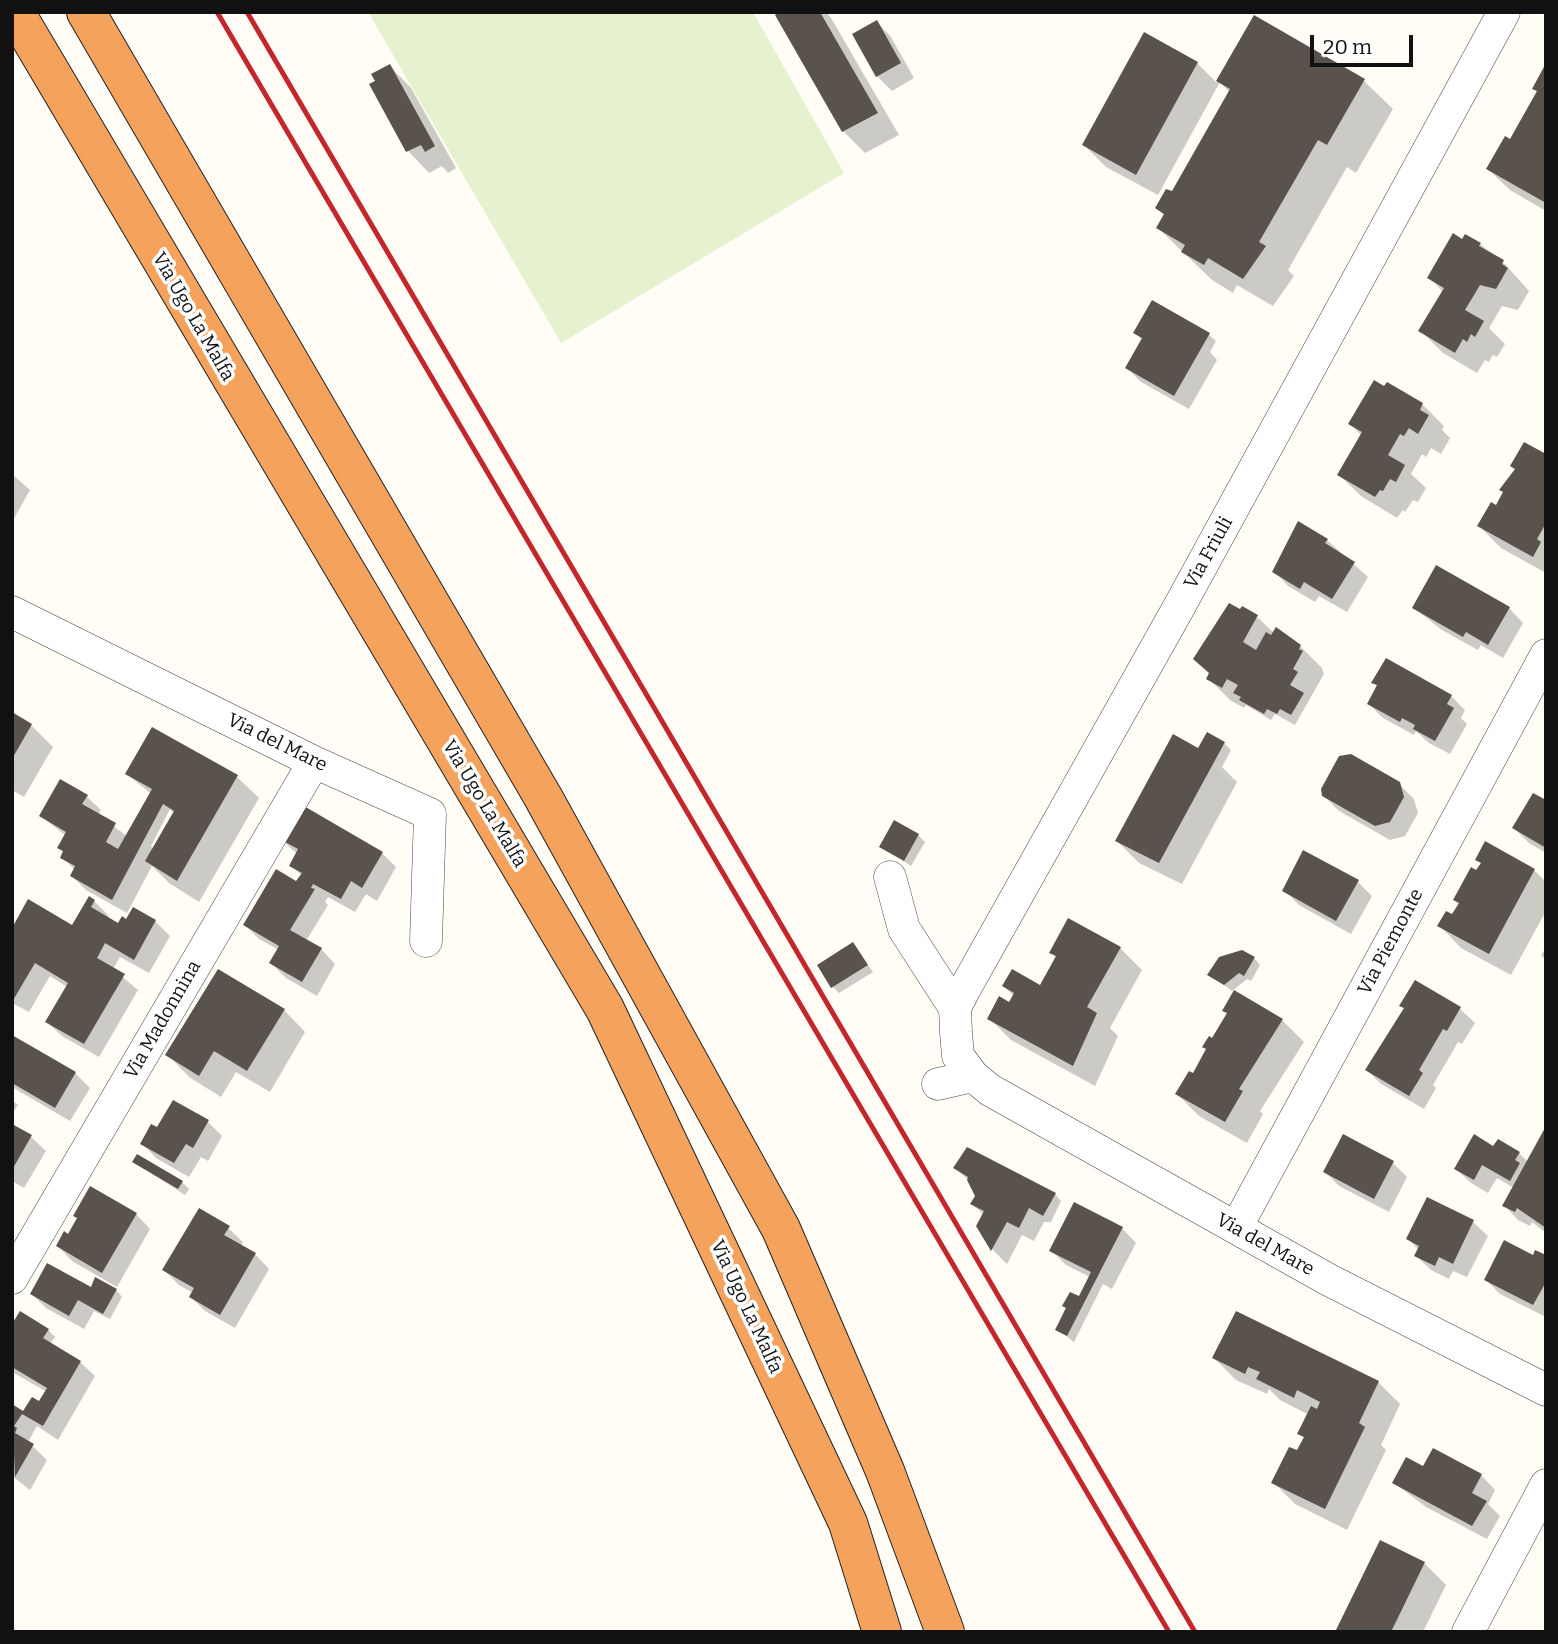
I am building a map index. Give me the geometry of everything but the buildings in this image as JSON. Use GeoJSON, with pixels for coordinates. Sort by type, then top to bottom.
{"type":"FeatureCollection","features":[{"type":"Feature","properties":{"kind":"highway","name":"Via Ugo La Malfa"},"geometry":{"type":"LineString","coordinates":[[15,12],[605,1009],[848,1523],[883,1632]]}},
{"type":"Feature","properties":{"kind":"highway"},"geometry":{"type":"LineString","coordinates":[[86,12],[543,797],[781,1229],[885,1471],[945,1632]]}},
{"type":"Feature","properties":{"kind":"street","name":"Via Friuli"},"geometry":{"type":"LineString","coordinates":[[955,1008],[1179,607],[1504,12]]}},
{"type":"Feature","properties":{"kind":"street","name":"Via del Mare"},"geometry":{"type":"LineString","coordinates":[[12,612],[314,762],[430,814],[426,942]]}},
{"type":"Feature","properties":{"kind":"street","name":"Via Piemonte"},"geometry":{"type":"LineString","coordinates":[[1236,1228],[1546,656]]}},
{"type":"Feature","properties":{"kind":"street","name":"Via Madonnina"},"geometry":{"type":"LineString","coordinates":[[12,1278],[314,762]]}},
{"type":"Feature","properties":{"kind":"street"},"geometry":{"type":"LineString","coordinates":[[890,877],[904,929],[955,1008],[958,1056],[981,1083]]}},
{"type":"Feature","properties":{"kind":"street"},"geometry":{"type":"LineString","coordinates":[[939,1084],[981,1083]]}},
{"type":"Feature","properties":{"kind":"street","name":"Via del Mare"},"geometry":{"type":"LineString","coordinates":[[981,1083],[1329,1280],[1546,1390]]}},
{"type":"Feature","properties":{"kind":"street"},"geometry":{"type":"LineString","coordinates":[[1468,1632],[1546,1485]]}},
{"type":"Feature","properties":{"kind":"green space"},"geometry":{"type":"Polygon","coordinates":[[[368,12],[753,12],[844,173],[561,343],[368,12]]]}},
{"type":"Feature","properties":{"kind":"railway"},"geometry":{"type":"LineString","coordinates":[[217,12],[1169,1632]]}},
{"type":"Feature","properties":{"kind":"railway"},"geometry":{"type":"LineString","coordinates":[[247,12],[1195,1632]]}}]}
